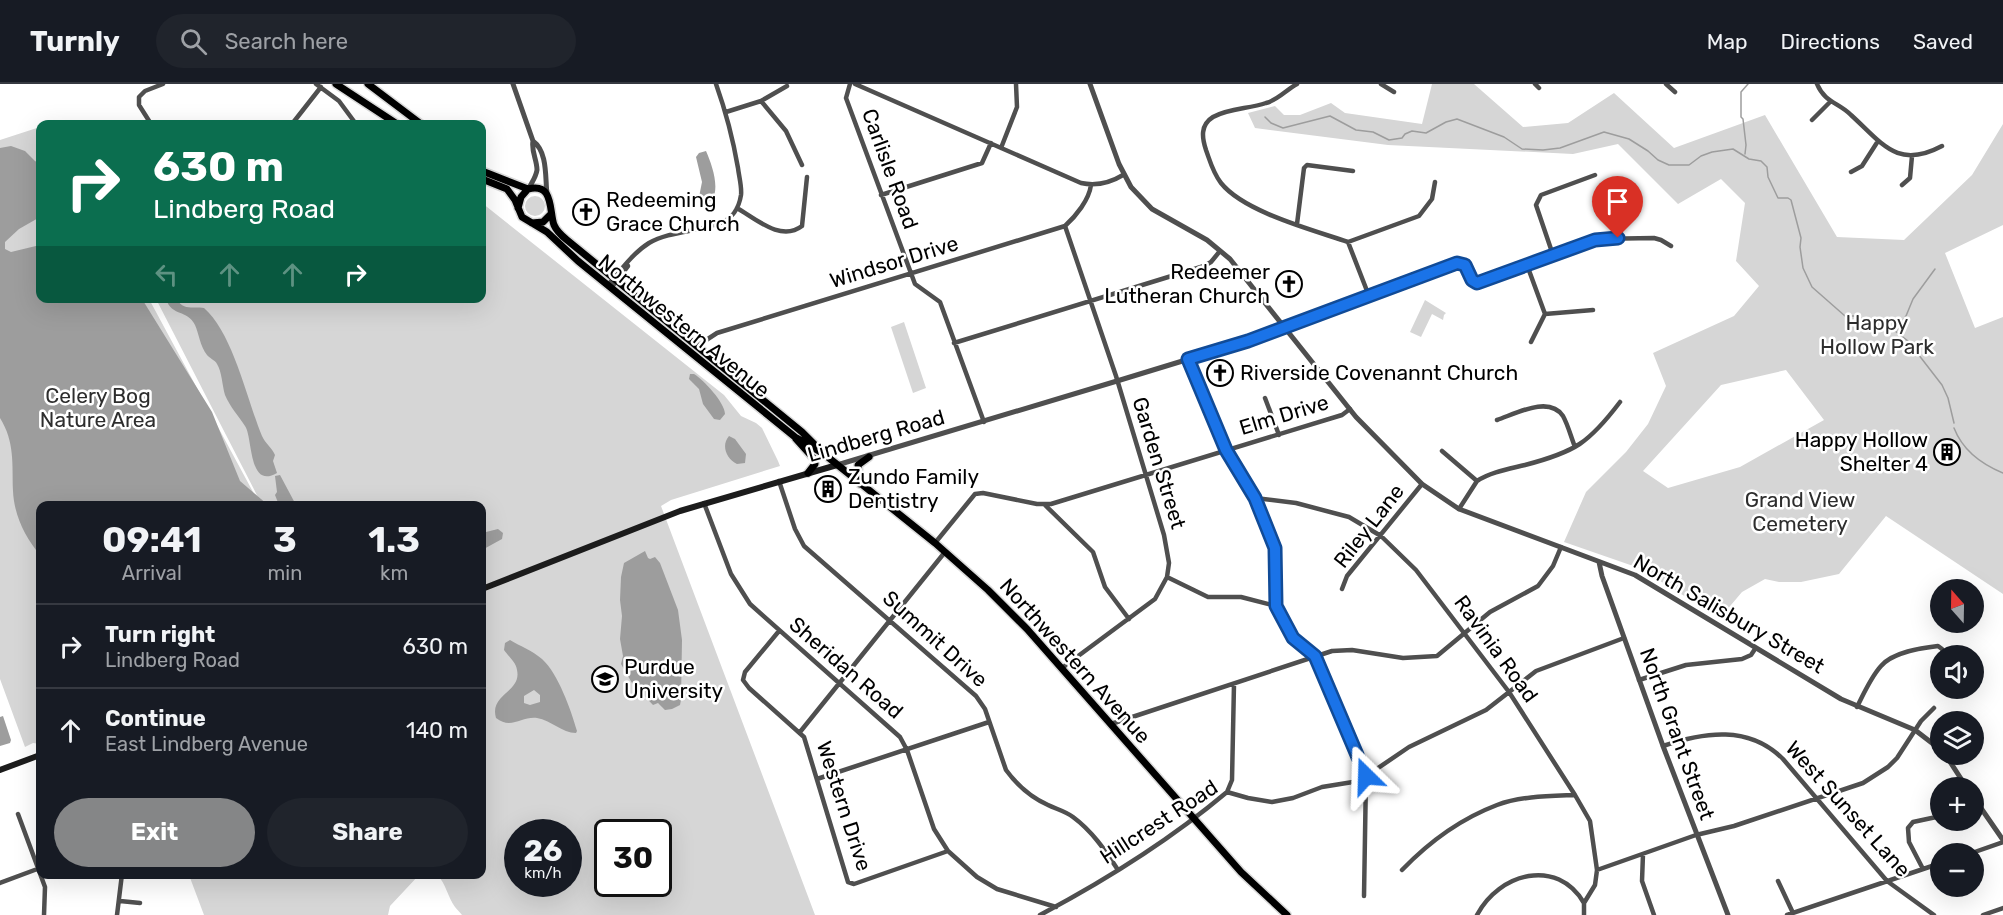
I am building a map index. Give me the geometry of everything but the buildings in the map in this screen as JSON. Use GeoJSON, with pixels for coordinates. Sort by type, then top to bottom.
{"type":"FeatureCollection","features":[{"type":"Feature","properties":{"kind":"main road"},"geometry":{"type":"LineString","coordinates":[[336,84],[389,120]]}},
{"type":"Feature","properties":{"kind":"main road"},"geometry":{"type":"LineString","coordinates":[[368,84],[416,120]]}},
{"type":"Feature","properties":{"kind":"main road"},"geometry":{"type":"LineString","coordinates":[[486,173],[529,189],[537,188],[547,194],[551,204],[551,214],[543,222],[532,223],[522,217],[513,196],[507,189],[486,181]]}},
{"type":"Feature","properties":{"kind":"main road"},"geometry":{"type":"LineString","coordinates":[[518,208],[521,197],[529,189]]}},
{"type":"Feature","properties":{"kind":"main road","name":"Northwestern Avenue"},"geometry":{"type":"LineString","coordinates":[[551,214],[558,232],[795,437],[819,450]]}},
{"type":"Feature","properties":{"kind":"main road","name":"Northwestern Avenue"},"geometry":{"type":"LineString","coordinates":[[532,223],[547,232],[609,287],[802,432],[819,450],[935,543],[996,597],[1062,668],[1241,872],[1287,915]]}},
{"type":"Feature","properties":{"kind":"main road"},"geometry":{"type":"LineString","coordinates":[[795,437],[814,459],[814,464],[808,473]]}},
{"type":"Feature","properties":{"kind":"main road"},"geometry":{"type":"LineString","coordinates":[[860,483],[858,465],[869,457]]}},
{"type":"Feature","properties":{"kind":"main road","name":"Lindberg Road"},"geometry":{"type":"LineString","coordinates":[[486,587],[704,503],[837,465]]}},
{"type":"Feature","properties":{"kind":"main road"},"geometry":{"type":"LineString","coordinates":[[0,770],[36,756]]}},
{"type":"Feature","properties":{"kind":"street"},"geometry":{"type":"LineString","coordinates":[[149,120],[140,105],[139,97],[145,91],[163,84]]}},
{"type":"Feature","properties":{"kind":"street"},"geometry":{"type":"LineString","coordinates":[[513,84],[533,141],[536,173],[529,189]]}},
{"type":"Feature","properties":{"kind":"street"},"geometry":{"type":"LineString","coordinates":[[609,287],[640,249],[654,241],[719,224],[729,218],[737,208],[741,192],[726,112],[716,84]]}},
{"type":"Feature","properties":{"kind":"street","name":"Carlisle Road"},"geometry":{"type":"LineString","coordinates":[[850,84],[846,98],[915,284],[940,302],[984,422]]}},
{"type":"Feature","properties":{"kind":"street"},"geometry":{"type":"LineString","coordinates":[[855,84],[1081,183],[1090,185],[1107,182],[1123,175]]}},
{"type":"Feature","properties":{"kind":"street"},"geometry":{"type":"LineString","coordinates":[[871,91],[874,84]]}},
{"type":"Feature","properties":{"kind":"street"},"geometry":{"type":"LineString","coordinates":[[1001,148],[1017,107],[1016,84]]}},
{"type":"Feature","properties":{"kind":"street","name":"North Salisbury Street"},"geometry":{"type":"LineString","coordinates":[[1090,84],[1123,175],[1141,199],[1152,209],[1195,232],[1238,268],[1350,409],[1422,484],[1459,509],[1635,575],[1755,649],[1857,706],[1915,730],[1930,742]]}},
{"type":"Feature","properties":{"kind":"street"},"geometry":{"type":"LineString","coordinates":[[1297,84],[1267,103],[1236,109],[1212,118],[1206,125],[1202,133],[1216,176],[1222,185],[1252,206],[1348,242],[1419,216],[1431,199],[1435,182]]}},
{"type":"Feature","properties":{"kind":"street"},"geometry":{"type":"LineString","coordinates":[[1381,84],[1394,92]]}},
{"type":"Feature","properties":{"kind":"street"},"geometry":{"type":"LineString","coordinates":[[1666,84],[1675,92]]}},
{"type":"Feature","properties":{"kind":"street"},"geometry":{"type":"LineString","coordinates":[[1817,84],[1830,102],[1850,114],[1878,141],[1898,153],[1912,156],[1927,154],[1942,146]]}},
{"type":"Feature","properties":{"kind":"street"},"geometry":{"type":"LineString","coordinates":[[295,120],[318,86],[339,101],[353,120]]}},
{"type":"Feature","properties":{"kind":"street"},"geometry":{"type":"LineString","coordinates":[[726,112],[761,101],[787,86]]}},
{"type":"Feature","properties":{"kind":"street"},"geometry":{"type":"LineString","coordinates":[[761,101],[786,132],[802,165]]}},
{"type":"Feature","properties":{"kind":"street"},"geometry":{"type":"LineString","coordinates":[[1812,120],[1830,102]]}},
{"type":"Feature","properties":{"kind":"street"},"geometry":{"type":"LineString","coordinates":[[1850,114],[1855,107]]}},
{"type":"Feature","properties":{"kind":"street"},"geometry":{"type":"LineString","coordinates":[[398,120],[405,112]]}},
{"type":"Feature","properties":{"kind":"street"},"geometry":{"type":"LineString","coordinates":[[533,141],[538,145],[543,157],[547,194]]}},
{"type":"Feature","properties":{"kind":"street"},"geometry":{"type":"LineString","coordinates":[[1851,172],[1862,166],[1878,141]]}},
{"type":"Feature","properties":{"kind":"street"},"geometry":{"type":"LineString","coordinates":[[881,195],[982,163],[991,143]]}},
{"type":"Feature","properties":{"kind":"street"},"geometry":{"type":"LineString","coordinates":[[1902,185],[1907,182],[1911,174],[1912,156]]}},
{"type":"Feature","properties":{"kind":"street"},"geometry":{"type":"LineString","coordinates":[[1297,224],[1304,168],[1307,165],[1353,171]]}},
{"type":"Feature","properties":{"kind":"street"},"geometry":{"type":"LineString","coordinates":[[1554,255],[1536,205],[1537,200],[1541,195],[1595,175]]}},
{"type":"Feature","properties":{"kind":"street"},"geometry":{"type":"LineString","coordinates":[[737,208],[779,232],[792,232],[802,226],[807,177]]}},
{"type":"Feature","properties":{"kind":"street"},"geometry":{"type":"LineString","coordinates":[[1065,226],[1085,202],[1090,185]]}},
{"type":"Feature","properties":{"kind":"street","name":"Windsor Drive"},"geometry":{"type":"LineString","coordinates":[[694,349],[717,333],[1065,226]]}},
{"type":"Feature","properties":{"kind":"street","name":"Garden Street"},"geometry":{"type":"LineString","coordinates":[[1065,226],[1118,381],[1168,548],[1167,577]]}},
{"type":"Feature","properties":{"kind":"street"},"geometry":{"type":"LineString","coordinates":[[1284,327],[1459,262],[1465,265],[1472,280],[1477,283],[1604,238],[1654,238],[1671,246]]}},
{"type":"Feature","properties":{"kind":"street"},"geometry":{"type":"LineString","coordinates":[[1348,242],[1369,296]]}},
{"type":"Feature","properties":{"kind":"street"},"geometry":{"type":"LineString","coordinates":[[954,343],[1204,266],[1211,262],[1220,251]]}},
{"type":"Feature","properties":{"kind":"street"},"geometry":{"type":"LineString","coordinates":[[1527,265],[1545,314],[1531,342]]}},
{"type":"Feature","properties":{"kind":"street"},"geometry":{"type":"LineString","coordinates":[[1545,314],[1593,310]]}},
{"type":"Feature","properties":{"kind":"street","name":"Lindberg Road"},"geometry":{"type":"LineString","coordinates":[[837,465],[1118,381],[1284,327]]}},
{"type":"Feature","properties":{"kind":"street"},"geometry":{"type":"LineString","coordinates":[[1188,359],[1226,450],[1255,498],[1275,548],[1276,606],[1293,638],[1315,656],[1366,776],[1364,896]]}},
{"type":"Feature","properties":{"kind":"street"},"geometry":{"type":"LineString","coordinates":[[1265,398],[1279,435]]}},
{"type":"Feature","properties":{"kind":"street"},"geometry":{"type":"LineString","coordinates":[[1459,509],[1477,481],[1502,471],[1550,458],[1575,447],[1596,432],[1620,402]]}},
{"type":"Feature","properties":{"kind":"street"},"geometry":{"type":"LineString","coordinates":[[1497,420],[1540,406],[1551,407],[1562,416],[1575,447]]}},
{"type":"Feature","properties":{"kind":"street","name":"Elm Drive"},"geometry":{"type":"LineString","coordinates":[[935,543],[975,494],[987,494],[1045,505],[1279,435],[1342,415],[1350,409]]}},
{"type":"Feature","properties":{"kind":"street"},"geometry":{"type":"LineString","coordinates":[[1443,451],[1477,481]]}},
{"type":"Feature","properties":{"kind":"street","name":"Summit Drive"},"geometry":{"type":"LineString","coordinates":[[779,481],[795,529],[804,546],[976,696],[989,722],[1006,770],[1018,785],[1036,798],[1072,817],[1095,838],[1118,870]]}},
{"type":"Feature","properties":{"kind":"street","name":"Riley Lane"},"geometry":{"type":"LineString","coordinates":[[1342,589],[1347,576],[1422,484]]}},
{"type":"Feature","properties":{"kind":"street","name":"Ravinia Road"},"geometry":{"type":"LineString","coordinates":[[1255,498],[1320,508],[1349,517],[1381,536],[1416,570],[1509,692],[1575,795],[1592,826],[1597,870],[1593,891],[1584,903],[1583,914]]}},
{"type":"Feature","properties":{"kind":"street","name":"Sheridan Road"},"geometry":{"type":"LineString","coordinates":[[704,503],[722,555],[741,592],[750,604],[895,730],[907,750],[939,840],[948,851],[966,869],[992,886],[1056,907]]}},
{"type":"Feature","properties":{"kind":"street"},"geometry":{"type":"LineString","coordinates":[[1045,505],[1093,552],[1104,583],[1129,619]]}},
{"type":"Feature","properties":{"kind":"street"},"geometry":{"type":"LineString","coordinates":[[1111,724],[1332,651],[1352,650],[1403,658],[1437,656],[1490,612],[1538,586],[1553,566],[1561,548]]}},
{"type":"Feature","properties":{"kind":"street"},"geometry":{"type":"LineString","coordinates":[[800,732],[945,552]]}},
{"type":"Feature","properties":{"kind":"street","name":"North Grant Street"},"geometry":{"type":"LineString","coordinates":[[1599,562],[1599,568],[1663,746],[1728,915]]}},
{"type":"Feature","properties":{"kind":"street"},"geometry":{"type":"LineString","coordinates":[[1062,668],[1155,599],[1167,577],[1208,597],[1241,597],[1276,606]]}},
{"type":"Feature","properties":{"kind":"street","name":"Western Drive"},"geometry":{"type":"LineString","coordinates":[[779,631],[745,672],[743,680],[749,688],[800,732],[817,779],[846,880],[854,884],[948,851]]}},
{"type":"Feature","properties":{"kind":"street","name":"Hillcrest Road"},"geometry":{"type":"LineString","coordinates":[[1040,915],[1118,870],[1194,820],[1227,792],[1272,802],[1293,798],[1322,787],[1355,783],[1428,736],[1480,713],[1536,671],[1624,639]]}},
{"type":"Feature","properties":{"kind":"street"},"geometry":{"type":"LineString","coordinates":[[1857,706],[1880,667],[1890,659],[1930,648]]}},
{"type":"Feature","properties":{"kind":"street"},"geometry":{"type":"LineString","coordinates":[[1639,680],[1686,665],[1742,659],[1751,655],[1755,649]]}},
{"type":"Feature","properties":{"kind":"street"},"geometry":{"type":"LineString","coordinates":[[1227,792],[1232,780],[1234,684]]}},
{"type":"Feature","properties":{"kind":"street"},"geometry":{"type":"LineString","coordinates":[[1597,870],[1696,835],[1734,826],[1849,789],[1874,777],[1897,758],[1921,721],[1934,708]]}},
{"type":"Feature","properties":{"kind":"street"},"geometry":{"type":"LineString","coordinates":[[817,779],[989,722]]}},
{"type":"Feature","properties":{"kind":"street","name":"West Sunset Lane"},"geometry":{"type":"LineString","coordinates":[[1663,746],[1711,735],[1740,736],[1760,741],[1775,751],[1818,798],[1887,881],[1934,915]]}},
{"type":"Feature","properties":{"kind":"street"},"geometry":{"type":"LineString","coordinates":[[1402,870],[1423,848],[1445,831],[1498,805],[1543,797],[1575,795]]}},
{"type":"Feature","properties":{"kind":"street"},"geometry":{"type":"LineString","coordinates":[[1984,813],[2003,841],[1984,848]]}},
{"type":"Feature","properties":{"kind":"street"},"geometry":{"type":"LineString","coordinates":[[18,814],[36,860]]}},
{"type":"Feature","properties":{"kind":"street"},"geometry":{"type":"LineString","coordinates":[[1923,869],[1909,842],[1908,828],[1913,822],[1930,818]]}},
{"type":"Feature","properties":{"kind":"street"},"geometry":{"type":"LineString","coordinates":[[1643,854],[1642,881],[1654,915]]}},
{"type":"Feature","properties":{"kind":"street"},"geometry":{"type":"LineString","coordinates":[[1778,880],[1790,914],[1930,867]]}},
{"type":"Feature","properties":{"kind":"street"},"geometry":{"type":"LineString","coordinates":[[0,883],[36,869]]}},
{"type":"Feature","properties":{"kind":"street"},"geometry":{"type":"LineString","coordinates":[[1477,915],[1484,904],[1501,887],[1526,876],[1538,875],[1560,880],[1574,888],[1584,903]]}},
{"type":"Feature","properties":{"kind":"street"},"geometry":{"type":"LineString","coordinates":[[42,879],[46,896],[44,915]]}},
{"type":"Feature","properties":{"kind":"street"},"geometry":{"type":"LineString","coordinates":[[117,915],[122,879]]}},
{"type":"Feature","properties":{"kind":"street"},"geometry":{"type":"LineString","coordinates":[[120,901],[140,903]]}},
{"type":"Feature","properties":{"kind":"street"},"geometry":{"type":"LineString","coordinates":[[1983,915],[2003,908]]}},
{"type":"Feature","properties":{"kind":"green space","name":"Happy Hollow Park"},"geometry":{"type":"Polygon","coordinates":[[[1432,84],[1474,84],[1523,127],[1568,123],[1614,93],[1674,148],[1765,115],[1837,237],[1904,240],[1972,175],[2003,124],[2003,225],[1945,253],[1975,328],[2003,317],[2003,594],[1984,581],[1984,579],[1980,579],[1886,516],[1839,574],[1801,582],[1779,582],[1765,579],[1742,592],[1720,618],[1639,568],[1564,542],[1586,492],[1626,452],[1648,424],[1666,386],[1653,353],[1734,316],[1759,286],[1736,261],[1745,203],[1721,179],[1678,204],[1618,144],[1573,154],[1388,145],[1255,128],[1248,113],[1275,106],[1284,115],[1300,115],[1331,103],[1345,113],[1422,124],[1432,84]],[[1786,370],[1721,385],[1643,471],[1668,488],[1740,467],[1824,420],[1786,370]]]}},
{"type":"Feature","properties":{"kind":"green space","name":"Celery Bog Nature Area"},"geometry":{"type":"Polygon","coordinates":[[[36,128],[36,303],[151,303],[258,501],[36,501],[36,743],[25,747],[0,679],[0,140],[36,128]]]}},
{"type":"Feature","properties":{"kind":"green space"},"geometry":{"type":"Polygon","coordinates":[[[531,196],[539,196],[545,202],[545,210],[539,216],[531,216],[525,210],[525,202],[531,196]]]}},
{"type":"Feature","properties":{"kind":"green space","name":"Purdue University"},"geometry":{"type":"Polygon","coordinates":[[[486,206],[724,395],[741,416],[762,428],[780,466],[671,500],[661,506],[815,915],[462,915],[456,908],[440,879],[486,879],[486,501],[260,501],[158,303],[486,303],[486,206]]]}},
{"type":"Feature","properties":{"kind":"green space"},"geometry":{"type":"Polygon","coordinates":[[[1425,300],[1446,313],[1443,320],[1432,314],[1421,337],[1410,332],[1425,300]]]}},
{"type":"Feature","properties":{"kind":"green space"},"geometry":{"type":"Polygon","coordinates":[[[904,322],[926,388],[913,393],[891,327],[904,322]]]}},
{"type":"Feature","properties":{"kind":"green space"},"geometry":{"type":"Polygon","coordinates":[[[191,879],[415,879],[390,906],[388,915],[204,915],[191,879]]]}},
{"type":"Feature","properties":{"kind":"shaded area","name":"Celery Bog Nature Area"},"geometry":{"type":"Polygon","coordinates":[[[11,146],[25,151],[36,162],[36,219],[19,229],[5,242],[5,249],[11,252],[36,246],[36,303],[144,303],[212,412],[240,481],[263,501],[36,501],[36,549],[21,525],[16,509],[10,445],[0,418],[0,148],[11,146]]]}},
{"type":"Feature","properties":{"kind":"shaded area"},"geometry":{"type":"Polygon","coordinates":[[[706,151],[713,169],[715,189],[712,201],[698,202],[702,182],[696,157],[699,153],[706,151]]]}},
{"type":"Feature","properties":{"kind":"shaded area"},"geometry":{"type":"Polygon","coordinates":[[[168,303],[179,303],[185,307],[204,308],[223,333],[262,436],[275,455],[273,461],[277,473],[268,476],[256,469],[245,426],[225,395],[217,364],[208,356],[201,344],[192,320],[168,303]]]}},
{"type":"Feature","properties":{"kind":"shaded area"},"geometry":{"type":"Polygon","coordinates":[[[690,374],[698,377],[718,398],[725,414],[720,420],[714,419],[703,404],[699,389],[689,379],[690,374]]]}},
{"type":"Feature","properties":{"kind":"shaded area"},"geometry":{"type":"Polygon","coordinates":[[[729,436],[735,439],[746,454],[745,463],[733,462],[726,452],[725,443],[729,436]]]}},
{"type":"Feature","properties":{"kind":"shaded area"},"geometry":{"type":"Polygon","coordinates":[[[280,475],[294,501],[277,501],[275,495],[277,492],[275,476],[280,475]]]}},
{"type":"Feature","properties":{"kind":"shaded area"},"geometry":{"type":"Polygon","coordinates":[[[498,529],[503,533],[502,539],[486,548],[486,532],[498,529]]]}},
{"type":"Feature","properties":{"kind":"shaded area"},"geometry":{"type":"Polygon","coordinates":[[[645,551],[648,558],[655,557],[660,563],[678,610],[682,640],[681,700],[680,705],[672,709],[665,710],[658,703],[653,705],[632,683],[621,664],[623,656],[620,639],[621,577],[624,563],[645,551]]]}},
{"type":"Feature","properties":{"kind":"shaded area"},"geometry":{"type":"Polygon","coordinates":[[[510,640],[535,654],[548,665],[563,692],[576,733],[537,718],[507,723],[496,718],[497,703],[511,689],[517,677],[515,664],[504,650],[505,643],[510,640]],[[534,690],[524,696],[524,703],[530,705],[540,702],[540,695],[534,690]]]}},
{"type":"Feature","properties":{"kind":"shaded area"},"geometry":{"type":"Polygon","coordinates":[[[3,716],[11,740],[10,743],[0,746],[0,717],[3,716]]]}},
{"type":"Feature","properties":{"kind":"waterway"},"geometry":{"type":"LineString","coordinates":[[1745,154],[1741,92],[1748,84]]}},
{"type":"Feature","properties":{"kind":"waterway"},"geometry":{"type":"LineString","coordinates":[[1265,117],[1271,123],[1283,128],[1330,116],[1356,130],[1373,132],[1389,140],[1402,138],[1412,131],[1426,133],[1457,119],[1504,137],[1522,149],[1543,150],[1560,148],[1604,132],[1629,139],[1658,160],[1669,165],[1689,165],[1701,156],[1733,149],[1749,159],[1761,161],[1767,167],[1768,177],[1778,198],[1791,200],[1801,238],[1803,268],[1812,287],[1845,316],[1857,316],[1867,322],[1882,321],[1908,341],[1942,385],[1948,398],[1954,423]]}},
{"type":"Feature","properties":{"kind":"waterway"},"geometry":{"type":"LineString","coordinates":[[1896,331],[1913,299],[1935,269]]}},
{"type":"Feature","properties":{"kind":"waterway"},"geometry":{"type":"LineString","coordinates":[[1954,428],[1962,443],[1974,456],[2003,473]]}},
{"type":"Feature","properties":{"kind":"place","name":"Redeeming Grace Church"},"geometry":{"type":"Point","coordinates":[586,212]}},
{"type":"Feature","properties":{"kind":"place","name":"Redeemer Lutheran Church"},"geometry":{"type":"Point","coordinates":[1289,284]}},
{"type":"Feature","properties":{"kind":"place","name":"Riverside Covenannt Church"},"geometry":{"type":"Point","coordinates":[1220,373]}},
{"type":"Feature","properties":{"kind":"place","name":"Happy Hollow Shelter 4"},"geometry":{"type":"Point","coordinates":[1947,452]}},
{"type":"Feature","properties":{"kind":"place","name":"Zundo Family Dentistry"},"geometry":{"type":"Point","coordinates":[828,489]}},
{"type":"Feature","properties":{"kind":"place","name":"Purdue University"},"geometry":{"type":"Point","coordinates":[605,679]}},
{"type":"Feature","properties":{"kind":"route"},"geometry":{"type":"LineString","coordinates":[[1366,776],[1315,656],[1293,638],[1276,606],[1275,548],[1255,498],[1226,450],[1188,359],[1248,341],[1459,262],[1465,265],[1472,280],[1477,283],[1595,240],[1618,238]]}},
{"type":"Feature","properties":{"kind":"park label","name":"Grand View Cemetery"},"geometry":{"type":"Point","coordinates":[1800,512]}}]}
